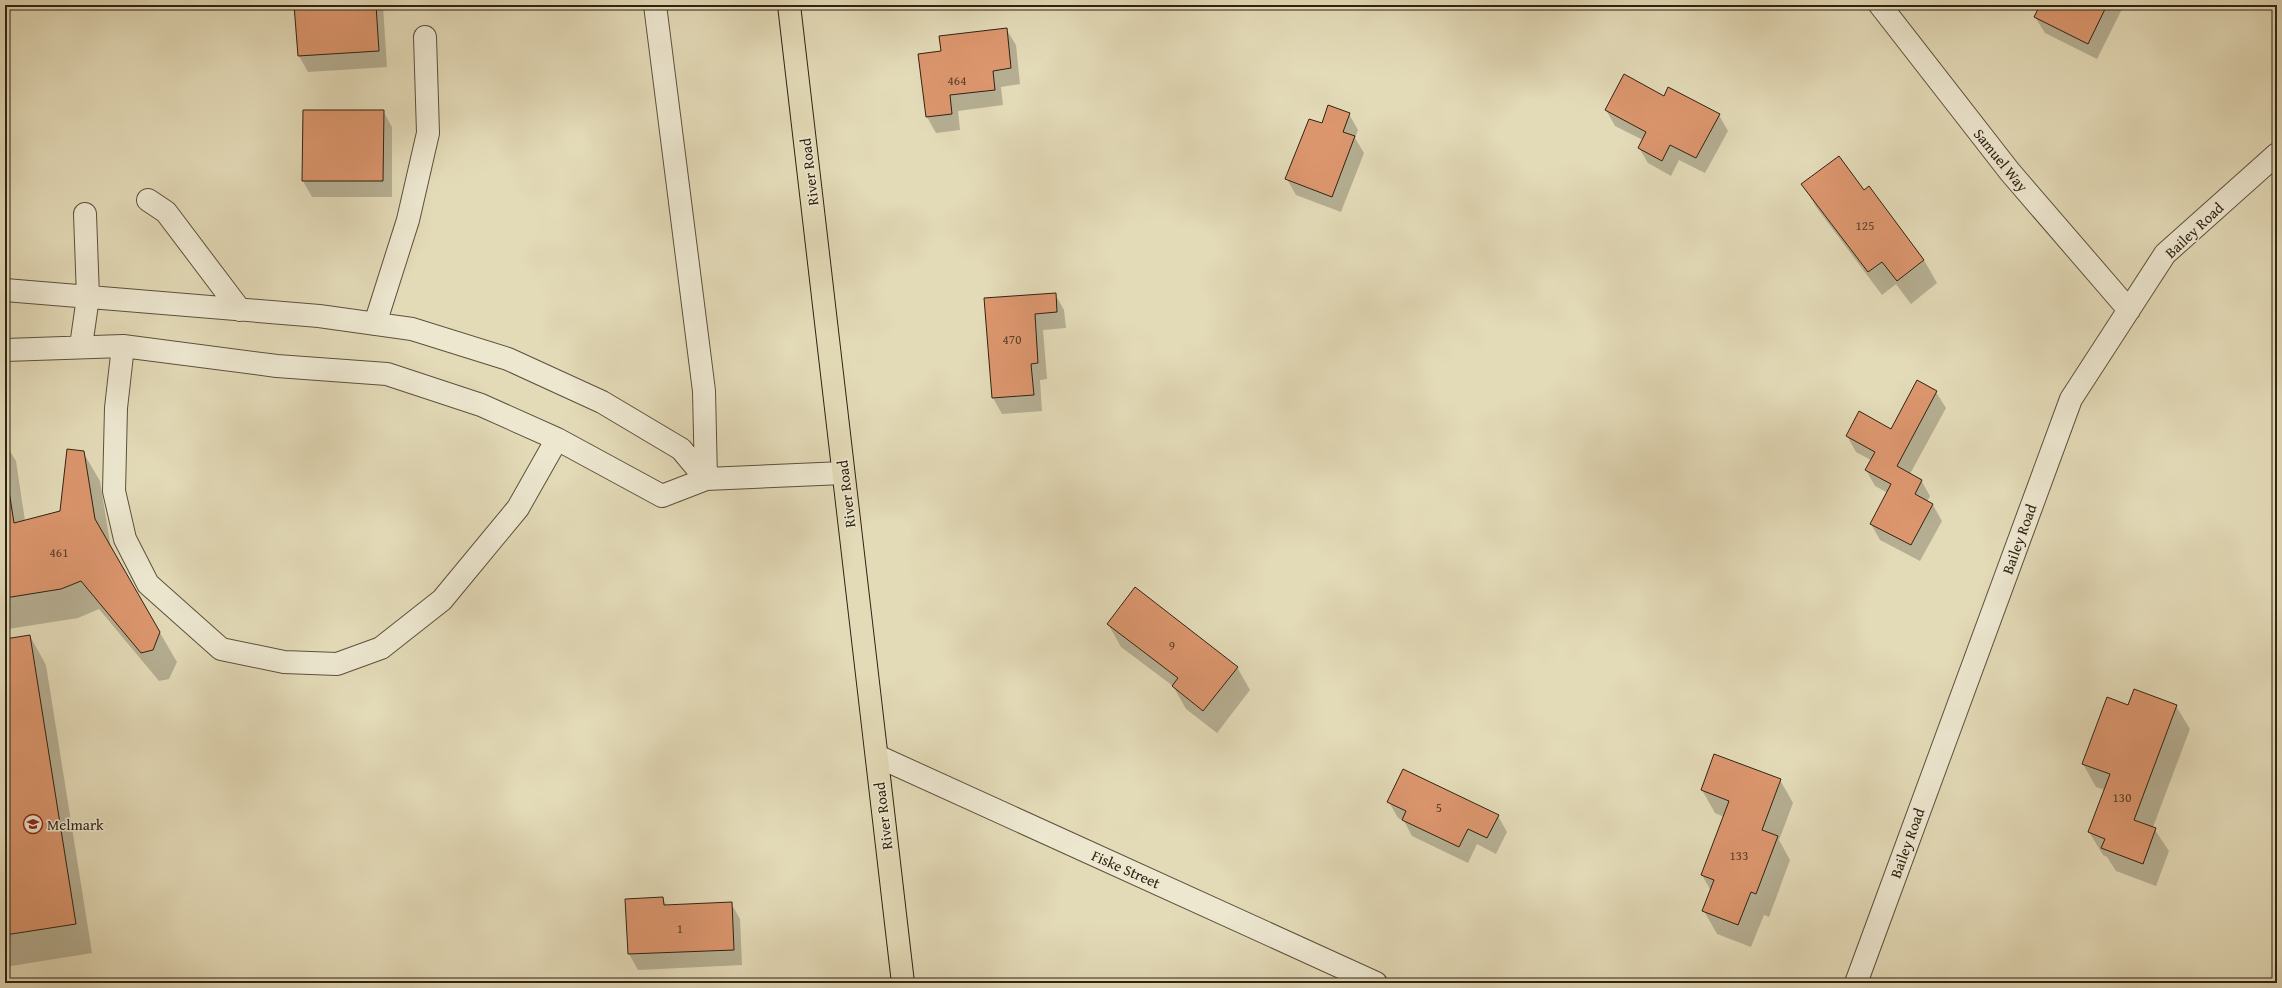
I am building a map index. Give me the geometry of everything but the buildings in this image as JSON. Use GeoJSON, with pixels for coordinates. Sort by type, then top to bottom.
{"type":"FeatureCollection","features":[{"type":"Feature","properties":{"kind":"main road","name":"River Road"},"geometry":{"type":"LineString","coordinates":[[789,5],[903,983]]}},
{"type":"Feature","properties":{"kind":"street"},"geometry":{"type":"LineString","coordinates":[[655,5],[704,391],[706,479]]}},
{"type":"Feature","properties":{"kind":"street","name":"Samuel Way"},"geometry":{"type":"LineString","coordinates":[[1880,5],[2010,172],[2129,310]]}},
{"type":"Feature","properties":{"kind":"street"},"geometry":{"type":"LineString","coordinates":[[376,324],[408,220],[428,133],[425,37]]}},
{"type":"Feature","properties":{"kind":"street","name":"Bailey Road"},"geometry":{"type":"LineString","coordinates":[[1856,983],[2071,399],[2165,254],[2277,154]]}},
{"type":"Feature","properties":{"kind":"street"},"geometry":{"type":"LineString","coordinates":[[148,200],[166,212],[240,310]]}},
{"type":"Feature","properties":{"kind":"street"},"geometry":{"type":"LineString","coordinates":[[81,346],[88,297],[85,214]]}},
{"type":"Feature","properties":{"kind":"street"},"geometry":{"type":"LineString","coordinates":[[5,290],[319,316],[412,329],[508,358],[602,402],[681,449],[706,479]]}},
{"type":"Feature","properties":{"kind":"street"},"geometry":{"type":"LineString","coordinates":[[5,350],[81,346],[123,346],[277,366],[387,374],[481,405],[557,439],[662,496],[706,479],[843,473]]}},
{"type":"Feature","properties":{"kind":"street"},"geometry":{"type":"LineString","coordinates":[[123,346],[116,408],[114,491],[125,539],[148,584],[221,649],[284,662],[336,664],[381,648],[442,600],[518,508],[557,439]]}},
{"type":"Feature","properties":{"kind":"street","name":"Fiske Street"},"geometry":{"type":"LineString","coordinates":[[876,756],[1376,983]]}},
{"type":"Feature","properties":{"kind":"place","name":"Melmark"},"geometry":{"type":"Point","coordinates":[33,824]}}]}
